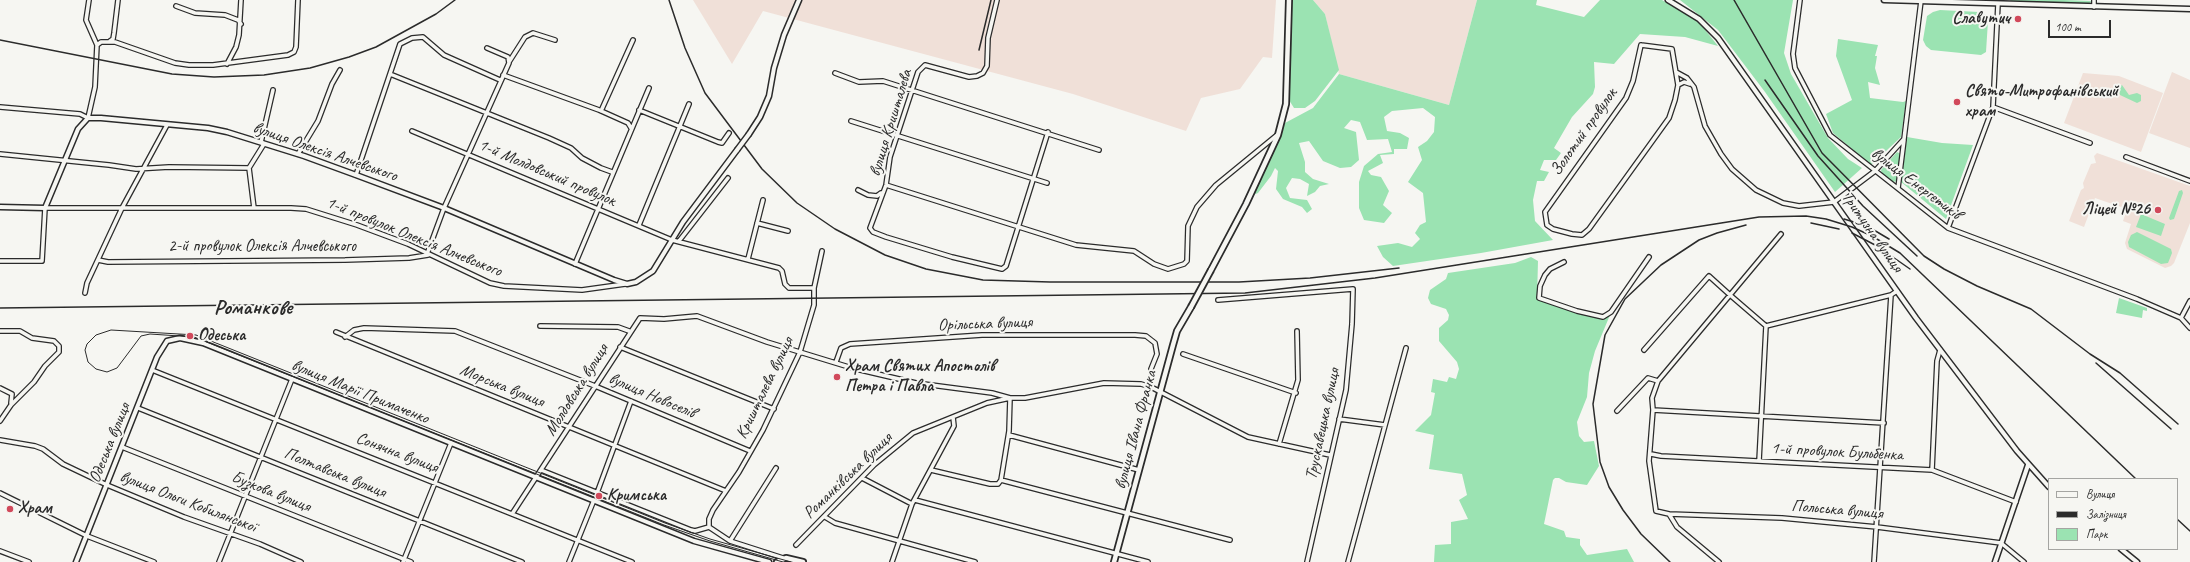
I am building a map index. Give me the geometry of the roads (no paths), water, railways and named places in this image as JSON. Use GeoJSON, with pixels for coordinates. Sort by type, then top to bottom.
{"type":"FeatureCollection","features":[{"type":"Feature","properties":{"kind":"main road","name":"вулиця Івана Франка"},"geometry":{"type":"LineString","coordinates":[[1114,562],[1177,331],[1244,208],[1278,135],[1286,104],[1289,0]]}},
{"type":"Feature","properties":{"kind":"main road"},"geometry":{"type":"LineString","coordinates":[[776,562],[783,558],[803,562]]}},
{"type":"Feature","properties":{"kind":"street"},"geometry":{"type":"LineString","coordinates":[[0,261],[42,261],[45,208],[78,128],[88,118],[95,87],[98,45],[86,20],[89,0]]}},
{"type":"Feature","properties":{"kind":"street"},"geometry":{"type":"LineString","coordinates":[[109,41],[113,39],[118,0]]}},
{"type":"Feature","properties":{"kind":"street"},"geometry":{"type":"LineString","coordinates":[[227,64],[236,47],[241,24],[241,0]]}},
{"type":"Feature","properties":{"kind":"street"},"geometry":{"type":"LineString","coordinates":[[98,45],[101,42],[109,41],[136,48],[175,63],[205,65],[227,64],[288,55],[294,52],[296,47],[298,0]]}},
{"type":"Feature","properties":{"kind":"street"},"geometry":{"type":"LineString","coordinates":[[627,284],[636,282],[653,271],[672,240],[760,117],[769,96],[774,68],[784,35],[799,0]]}},
{"type":"Feature","properties":{"kind":"street","name":"вулиця Кришталева"},"geometry":{"type":"LineString","coordinates":[[997,0],[988,43],[988,66],[983,72],[977,76],[968,77],[924,65],[918,72],[886,173],[886,185],[870,228],[877,234],[952,257],[996,269],[1002,269],[1006,266],[1018,226]]}},
{"type":"Feature","properties":{"kind":"street","name":"Тритузна вулиця"},"geometry":{"type":"LineString","coordinates":[[1668,0],[1699,19],[1718,38],[1940,350],[2028,465],[2048,486]]}},
{"type":"Feature","properties":{"kind":"street","name":"вулиця Енергетиків"},"geometry":{"type":"LineString","coordinates":[[1800,0],[1793,54],[1795,68],[1830,135],[1948,228],[2180,318],[2190,328]]}},
{"type":"Feature","properties":{"kind":"street"},"geometry":{"type":"LineString","coordinates":[[1884,0],[1998,4],[2008,2],[2094,7],[2190,9]]}},
{"type":"Feature","properties":{"kind":"street"},"geometry":{"type":"LineString","coordinates":[[2094,0],[2094,7]]}},
{"type":"Feature","properties":{"kind":"street"},"geometry":{"type":"LineString","coordinates":[[1898,188],[1919,1]]}},
{"type":"Feature","properties":{"kind":"street"},"geometry":{"type":"LineString","coordinates":[[1948,228],[1993,107],[1998,4]]}},
{"type":"Feature","properties":{"kind":"street"},"geometry":{"type":"LineString","coordinates":[[176,6],[195,13],[225,15],[238,20],[241,24]]}},
{"type":"Feature","properties":{"kind":"street"},"geometry":{"type":"LineString","coordinates":[[427,254],[444,208],[500,80],[509,63],[525,37],[533,33],[555,40]]}},
{"type":"Feature","properties":{"kind":"street"},"geometry":{"type":"LineString","coordinates":[[356,175],[398,46],[416,37],[426,38],[448,57],[500,80]]}},
{"type":"Feature","properties":{"kind":"street"},"geometry":{"type":"LineString","coordinates":[[601,111],[633,40]]}},
{"type":"Feature","properties":{"kind":"street","name":"Золотий провулок"},"geometry":{"type":"LineString","coordinates":[[1676,72],[1672,49],[1641,45],[1633,81],[1626,98],[1545,212],[1547,225],[1553,229],[1582,235],[1589,229],[1661,131],[1673,108],[1678,84]]}},
{"type":"Feature","properties":{"kind":"street"},"geometry":{"type":"LineString","coordinates":[[487,48],[508,57],[509,63]]}},
{"type":"Feature","properties":{"kind":"street"},"geometry":{"type":"LineString","coordinates":[[298,154],[318,121],[332,84],[340,70]]}},
{"type":"Feature","properties":{"kind":"street"},"geometry":{"type":"LineString","coordinates":[[1676,72],[1678,84],[1684,82],[1694,87]]}},
{"type":"Feature","properties":{"kind":"street"},"geometry":{"type":"LineString","coordinates":[[1676,72],[1687,78],[1694,87],[1705,126],[1721,154],[1732,169],[1756,190],[1783,204],[1799,206],[1834,202],[1875,171],[1904,139]]}},
{"type":"Feature","properties":{"kind":"street"},"geometry":{"type":"LineString","coordinates":[[834,73],[860,82],[883,81],[1048,132],[1099,150]]}},
{"type":"Feature","properties":{"kind":"street"},"geometry":{"type":"LineString","coordinates":[[390,74],[571,148],[582,158],[612,172]]}},
{"type":"Feature","properties":{"kind":"street"},"geometry":{"type":"LineString","coordinates":[[503,75],[601,111],[628,123],[633,123]]}},
{"type":"Feature","properties":{"kind":"street"},"geometry":{"type":"LineString","coordinates":[[575,264],[612,172],[649,88]]}},
{"type":"Feature","properties":{"kind":"street"},"geometry":{"type":"LineString","coordinates":[[254,208],[250,168],[264,144],[261,142],[273,90]]}},
{"type":"Feature","properties":{"kind":"street"},"geometry":{"type":"LineString","coordinates":[[639,225],[689,104]]}},
{"type":"Feature","properties":{"kind":"street","name":"вулиця Олексія Алчевського"},"geometry":{"type":"LineString","coordinates":[[0,107],[80,114],[88,118],[208,128],[228,132],[298,154],[444,208],[575,264],[627,284]]}},
{"type":"Feature","properties":{"kind":"street"},"geometry":{"type":"LineString","coordinates":[[1993,107],[2090,143]]}},
{"type":"Feature","properties":{"kind":"street"},"geometry":{"type":"LineString","coordinates":[[639,110],[722,143],[729,133]]}},
{"type":"Feature","properties":{"kind":"street"},"geometry":{"type":"LineString","coordinates":[[851,121],[897,137],[1047,183]]}},
{"type":"Feature","properties":{"kind":"street"},"geometry":{"type":"LineString","coordinates":[[628,123],[631,128]]}},
{"type":"Feature","properties":{"kind":"street"},"geometry":{"type":"LineString","coordinates":[[85,293],[85,288],[122,208],[167,125]]}},
{"type":"Feature","properties":{"kind":"street","name":"1-й Молдовський провулок"},"geometry":{"type":"LineString","coordinates":[[412,131],[672,240],[781,269],[784,281],[789,288],[814,288]]}},
{"type":"Feature","properties":{"kind":"street"},"geometry":{"type":"LineString","coordinates":[[1018,226],[1048,132]]}},
{"type":"Feature","properties":{"kind":"street"},"geometry":{"type":"LineString","coordinates":[[886,185],[1076,245],[1134,250],[1162,268],[1168,269],[1184,264],[1188,258],[1188,226],[1197,207],[1216,185],[1278,135]]}},
{"type":"Feature","properties":{"kind":"street"},"geometry":{"type":"LineString","coordinates":[[0,154],[142,169],[169,167],[250,168]]}},
{"type":"Feature","properties":{"kind":"street"},"geometry":{"type":"LineString","coordinates":[[2126,157],[2190,181]]}},
{"type":"Feature","properties":{"kind":"street"},"geometry":{"type":"LineString","coordinates":[[679,241],[728,178]]}},
{"type":"Feature","properties":{"kind":"street"},"geometry":{"type":"LineString","coordinates":[[858,190],[872,195],[882,193]]}},
{"type":"Feature","properties":{"kind":"street"},"geometry":{"type":"LineString","coordinates":[[748,259],[763,200]]}},
{"type":"Feature","properties":{"kind":"street","name":"1-й провулок Олексія Алчевського"},"geometry":{"type":"LineString","coordinates":[[0,207],[306,209],[408,244],[490,283],[504,286],[582,290],[627,284]]}},
{"type":"Feature","properties":{"kind":"street"},"geometry":{"type":"LineString","coordinates":[[757,223],[788,231]]}},
{"type":"Feature","properties":{"kind":"street"},"geometry":{"type":"LineString","coordinates":[[1719,562],[1677,527],[1670,514],[1656,511],[1650,468],[1653,389],[1658,381],[1781,234]]}},
{"type":"Feature","properties":{"kind":"street","name":"Кришталева вулиця"},"geometry":{"type":"LineString","coordinates":[[709,527],[709,519],[739,472],[763,430],[800,352],[814,304],[814,288],[822,251]]}},
{"type":"Feature","properties":{"kind":"street","name":"2-й провулок Олексія Алчевського"},"geometry":{"type":"LineString","coordinates":[[98,260],[108,262],[345,260],[409,258],[427,254]]}},
{"type":"Feature","properties":{"kind":"street"},"geometry":{"type":"LineString","coordinates":[[1564,262],[1550,269],[1545,275],[1540,286],[1539,298],[1577,311],[1603,317],[1611,312],[1648,257]]}},
{"type":"Feature","properties":{"kind":"street"},"geometry":{"type":"LineString","coordinates":[[1644,350],[1709,276],[1766,326]]}},
{"type":"Feature","properties":{"kind":"street","name":"Трускавецька вулиця"},"geometry":{"type":"LineString","coordinates":[[1218,300],[1353,289],[1349,362],[1339,419],[1307,562]]}},
{"type":"Feature","properties":{"kind":"street"},"geometry":{"type":"LineString","coordinates":[[1766,326],[1891,295],[1897,291]]}},
{"type":"Feature","properties":{"kind":"street"},"geometry":{"type":"LineString","coordinates":[[1874,562],[1891,295]]}},
{"type":"Feature","properties":{"kind":"street"},"geometry":{"type":"LineString","coordinates":[[2180,318],[2190,301]]}},
{"type":"Feature","properties":{"kind":"street","name":"Молдовська вулиця"},"geometry":{"type":"LineString","coordinates":[[512,514],[569,428],[630,331],[640,318],[664,319],[697,316],[767,342],[800,352]]}},
{"type":"Feature","properties":{"kind":"street"},"geometry":{"type":"LineString","coordinates":[[540,326],[618,327],[630,331]]}},
{"type":"Feature","properties":{"kind":"street"},"geometry":{"type":"LineString","coordinates":[[1759,461],[1766,326]]}},
{"type":"Feature","properties":{"kind":"street","name":"вулиця Новоселів"},"geometry":{"type":"LineString","coordinates":[[345,337],[354,330],[364,328],[455,331],[595,386],[750,451]]}},
{"type":"Feature","properties":{"kind":"street"},"geometry":{"type":"LineString","coordinates":[[0,331],[20,331],[32,338],[54,341],[59,346],[59,352],[45,366],[34,382],[11,404],[0,421]]}},
{"type":"Feature","properties":{"kind":"street"},"geometry":{"type":"LineString","coordinates":[[1279,444],[1296,393],[1298,380],[1297,331]]}},
{"type":"Feature","properties":{"kind":"street","name":"Морська вулиця"},"geometry":{"type":"LineString","coordinates":[[336,332],[345,337],[726,491]]}},
{"type":"Feature","properties":{"kind":"street","name":"Орільська вулиця"},"geometry":{"type":"LineString","coordinates":[[836,362],[841,348],[850,344],[982,335],[1146,336],[1155,343],[1157,349],[1151,369],[1151,387]]}},
{"type":"Feature","properties":{"kind":"street","name":"Одеська вулиця"},"geometry":{"type":"LineString","coordinates":[[76,562],[162,346],[172,338]]}},
{"type":"Feature","properties":{"kind":"street","name":"вулиця Марії Примаченко"},"geometry":{"type":"LineString","coordinates":[[172,338],[203,343],[694,541],[769,562]]}},
{"type":"Feature","properties":{"kind":"street"},"geometry":{"type":"LineString","coordinates":[[620,347],[774,409]]}},
{"type":"Feature","properties":{"kind":"street"},"geometry":{"type":"LineString","coordinates":[[1348,562],[1406,348]]}},
{"type":"Feature","properties":{"kind":"street"},"geometry":{"type":"LineString","coordinates":[[1932,470],[1937,361],[1940,350]]}},
{"type":"Feature","properties":{"kind":"street"},"geometry":{"type":"LineString","coordinates":[[800,352],[916,383],[992,393],[1010,398],[1009,435],[1001,480],[998,484],[990,484],[931,470]]}},
{"type":"Feature","properties":{"kind":"street"},"geometry":{"type":"LineString","coordinates":[[1182,354],[1296,393]]}},
{"type":"Feature","properties":{"kind":"street","name":"Сонячна вулиця"},"geometry":{"type":"LineString","coordinates":[[152,370],[632,562]]}},
{"type":"Feature","properties":{"kind":"street"},"geometry":{"type":"LineString","coordinates":[[1617,411],[1648,378],[1658,381]]}},
{"type":"Feature","properties":{"kind":"street"},"geometry":{"type":"LineString","coordinates":[[219,562],[292,379]]}},
{"type":"Feature","properties":{"kind":"street","name":"Романківська вулиця"},"geometry":{"type":"LineString","coordinates":[[796,545],[862,478],[896,446],[914,433],[987,403],[1010,398],[1025,398],[1104,383],[1121,382],[1151,387],[1248,437],[1330,455]]}},
{"type":"Feature","properties":{"kind":"street"},"geometry":{"type":"LineString","coordinates":[[0,388],[12,394],[13,398],[11,404]]}},
{"type":"Feature","properties":{"kind":"street"},"geometry":{"type":"LineString","coordinates":[[597,493],[616,446],[631,401]]}},
{"type":"Feature","properties":{"kind":"street","name":"Полтавська вулиця"},"geometry":{"type":"LineString","coordinates":[[138,408],[522,562]]}},
{"type":"Feature","properties":{"kind":"street"},"geometry":{"type":"LineString","coordinates":[[1653,410],[1884,423]]}},
{"type":"Feature","properties":{"kind":"street"},"geometry":{"type":"LineString","coordinates":[[892,562],[912,504],[954,426],[953,418]]}},
{"type":"Feature","properties":{"kind":"street"},"geometry":{"type":"LineString","coordinates":[[1339,419],[1385,425]]}},
{"type":"Feature","properties":{"kind":"street"},"geometry":{"type":"LineString","coordinates":[[1009,435],[1139,470]]}},
{"type":"Feature","properties":{"kind":"street","name":"вулиця Ольги Кобилянської"},"geometry":{"type":"LineString","coordinates":[[0,440],[39,447],[63,464],[107,485],[184,517],[231,533],[301,562]]}},
{"type":"Feature","properties":{"kind":"street"},"geometry":{"type":"LineString","coordinates":[[404,561],[451,442]]}},
{"type":"Feature","properties":{"kind":"street","name":"Бузкова вулиця"},"geometry":{"type":"LineString","coordinates":[[122,446],[404,561],[410,562]]}},
{"type":"Feature","properties":{"kind":"street","name":"1-й провулок Бульбенка"},"geometry":{"type":"LineString","coordinates":[[1651,454],[1661,456],[1932,470],[2016,502]]}},
{"type":"Feature","properties":{"kind":"street"},"geometry":{"type":"LineString","coordinates":[[1995,562],[2028,465]]}},
{"type":"Feature","properties":{"kind":"street"},"geometry":{"type":"LineString","coordinates":[[730,541],[776,468]]}},
{"type":"Feature","properties":{"kind":"street"},"geometry":{"type":"LineString","coordinates":[[541,470],[691,530],[695,531],[709,527],[730,541],[783,558]]}},
{"type":"Feature","properties":{"kind":"street"},"geometry":{"type":"LineString","coordinates":[[862,478],[912,504]]}},
{"type":"Feature","properties":{"kind":"street"},"geometry":{"type":"LineString","coordinates":[[1001,480],[1230,540]]}},
{"type":"Feature","properties":{"kind":"street"},"geometry":{"type":"LineString","coordinates":[[0,493],[87,536],[154,562]]}},
{"type":"Feature","properties":{"kind":"street"},"geometry":{"type":"LineString","coordinates":[[569,562],[594,500]]}},
{"type":"Feature","properties":{"kind":"street"},"geometry":{"type":"LineString","coordinates":[[915,500],[1148,562]]}},
{"type":"Feature","properties":{"kind":"street","name":"Польська вулиця"},"geometry":{"type":"LineString","coordinates":[[1670,514],[1782,518],[1877,527],[2001,543]]}},
{"type":"Feature","properties":{"kind":"street"},"geometry":{"type":"LineString","coordinates":[[1676,523],[1681,515]]}},
{"type":"Feature","properties":{"kind":"street"},"geometry":{"type":"LineString","coordinates":[[825,517],[835,523],[975,562]]}},
{"type":"Feature","properties":{"kind":"street"},"geometry":{"type":"LineString","coordinates":[[2001,543],[2024,562]]}},
{"type":"Feature","properties":{"kind":"street"},"geometry":{"type":"LineString","coordinates":[[2122,550],[2137,562]]}},
{"type":"Feature","properties":{"kind":"street"},"geometry":{"type":"LineString","coordinates":[[0,551],[29,562]]}},
{"type":"Feature","properties":{"kind":"tram line"},"geometry":{"type":"LineString","coordinates":[[783,562],[710,541],[664,525],[194,337],[150,334],[141,336],[117,368],[107,372],[96,369],[88,362],[85,350],[87,344],[96,335],[111,330],[196,335],[665,523],[710,539],[791,562]]}},
{"type":"Feature","properties":{"kind":"railway"},"geometry":{"type":"LineString","coordinates":[[0,40],[172,74],[214,77],[264,75],[310,68],[349,57],[376,47],[436,14],[455,0]]}},
{"type":"Feature","properties":{"kind":"railway"},"geometry":{"type":"LineString","coordinates":[[669,0],[685,48],[705,93],[762,169],[797,203],[835,229],[885,255],[926,269],[983,280],[1050,282],[1239,282],[1310,278],[1399,268]]}},
{"type":"Feature","properties":{"kind":"railway"},"geometry":{"type":"LineString","coordinates":[[979,50],[991,0]]}},
{"type":"Feature","properties":{"kind":"railway"},"geometry":{"type":"LineString","coordinates":[[1734,0],[1822,153],[1924,256],[1944,269],[1977,286],[2031,309],[2090,354],[2120,373],[2178,424]]}},
{"type":"Feature","properties":{"kind":"railway"},"geometry":{"type":"LineString","coordinates":[[1765,80],[1818,156],[1863,206],[1917,256]]}},
{"type":"Feature","properties":{"kind":"railway"},"geometry":{"type":"LineString","coordinates":[[0,308],[1245,293],[1375,278],[1759,217],[1806,216],[1826,219],[1852,227],[1872,236],[1900,253],[2135,478]]}},
{"type":"Feature","properties":{"kind":"railway"},"geometry":{"type":"LineString","coordinates":[[1844,219],[1867,226],[1889,239]]}},
{"type":"Feature","properties":{"kind":"railway"},"geometry":{"type":"LineString","coordinates":[[1811,223],[1839,229]]}},
{"type":"Feature","properties":{"kind":"railway"},"geometry":{"type":"LineString","coordinates":[[1670,562],[1641,534],[1623,510],[1609,487],[1600,462],[1593,404],[1605,335],[1625,299],[1661,265],[1699,240],[1746,225]]}},
{"type":"Feature","properties":{"kind":"railway"},"geometry":{"type":"LineString","coordinates":[[1852,233],[1877,246],[1910,269]]}},
{"type":"Feature","properties":{"kind":"railway"},"geometry":{"type":"LineString","coordinates":[[2096,363],[2171,429]]}},
{"type":"Feature","properties":{"kind":"railway"},"geometry":{"type":"LineString","coordinates":[[2178,520],[2190,531]]}},
{"type":"Feature","properties":{"kind":"place","name":"Славутич"},"geometry":{"type":"Point","coordinates":[2018,19]}},
{"type":"Feature","properties":{"kind":"place","name":"Свято-Митрофанівський храм"},"geometry":{"type":"Point","coordinates":[1957,102]}},
{"type":"Feature","properties":{"kind":"place","name":"Ліцей №26"},"geometry":{"type":"Point","coordinates":[2158,210]}},
{"type":"Feature","properties":{"kind":"place","name":"Одеська"},"geometry":{"type":"Point","coordinates":[190,336]}},
{"type":"Feature","properties":{"kind":"place","name":"Храм Святих Апостолів Петра і Павла"},"geometry":{"type":"Point","coordinates":[837,377]}},
{"type":"Feature","properties":{"kind":"place","name":"Кримська"},"geometry":{"type":"Point","coordinates":[599,496]}},
{"type":"Feature","properties":{"kind":"place","name":"Храм"},"geometry":{"type":"Point","coordinates":[10,509]}},
{"type":"Feature","properties":{"kind":"district","name":"Романкове"},"geometry":{"type":"Point","coordinates":[253,308]}}]}
